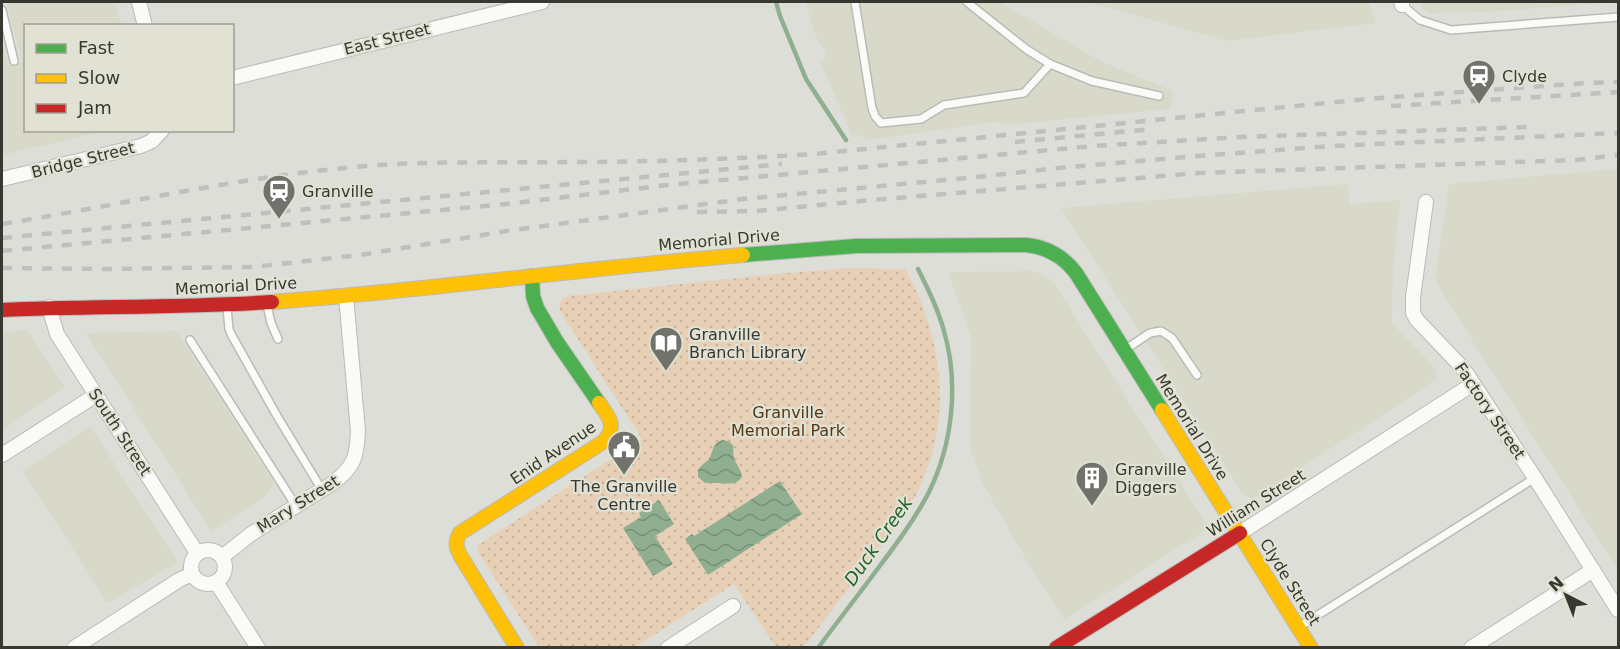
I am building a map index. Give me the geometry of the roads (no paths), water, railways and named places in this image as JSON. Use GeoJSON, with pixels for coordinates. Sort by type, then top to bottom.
{"type":"FeatureCollection","features":[{"type":"Feature","properties":{"kind":"main road","name":"Memorial Drive"},"geometry":{"type":"LineString","coordinates":[[2,310],[267,303],[663,261],[856,246],[1034,245],[1056,253],[1073,268],[1240,533]]}},
{"type":"Feature","properties":{"kind":"main road","name":"Enid Avenue"},"geometry":{"type":"LineString","coordinates":[[517,648],[460,555],[456,542],[460,533],[603,442],[612,428],[609,417],[537,309],[533,296],[532,276]]}},
{"type":"Feature","properties":{"kind":"main road","name":"Clyde Street"},"geometry":{"type":"LineString","coordinates":[[1240,533],[1311,648]]}},
{"type":"Feature","properties":{"kind":"main road","name":"William Street"},"geometry":{"type":"LineString","coordinates":[[1056,648],[1240,533]]}},
{"type":"Feature","properties":{"kind":"street"},"geometry":{"type":"LineString","coordinates":[[139,2],[145,24]]}},
{"type":"Feature","properties":{"kind":"street","name":"East Street"},"geometry":{"type":"LineString","coordinates":[[234,78],[542,2]]}},
{"type":"Feature","properties":{"kind":"street","name":"Bridge Street"},"geometry":{"type":"LineString","coordinates":[[2,179],[141,146],[152,141],[160,132]]}},
{"type":"Feature","properties":{"kind":"street","name":"Factory Street"},"geometry":{"type":"LineString","coordinates":[[1426,202],[1413,297],[1413,313],[1421,325],[1457,362],[1473,384],[1618,610]]}},
{"type":"Feature","properties":{"kind":"street","name":"Mary Street"},"geometry":{"type":"LineString","coordinates":[[222,557],[251,534],[345,474],[354,461],[358,421],[346,296]]}},
{"type":"Feature","properties":{"kind":"street","name":"South Street"},"geometry":{"type":"LineString","coordinates":[[49,307],[57,334],[197,554]]}},
{"type":"Feature","properties":{"kind":"street","name":"William Street"},"geometry":{"type":"LineString","coordinates":[[1240,533],[1473,384]]}},
{"type":"Feature","properties":{"kind":"street"},"geometry":{"type":"LineString","coordinates":[[2,455],[96,395]]}},
{"type":"Feature","properties":{"kind":"street"},"geometry":{"type":"LineString","coordinates":[[210,550],[222,557],[225,570],[220,579],[210,584],[200,582],[192,574],[191,563],[197,554],[210,550]]}},
{"type":"Feature","properties":{"kind":"street"},"geometry":{"type":"LineString","coordinates":[[1471,648],[1593,570]]}},
{"type":"Feature","properties":{"kind":"street"},"geometry":{"type":"LineString","coordinates":[[74,648],[179,580],[192,574]]}},
{"type":"Feature","properties":{"kind":"street"},"geometry":{"type":"LineString","coordinates":[[216,582],[258,648]]}},
{"type":"Feature","properties":{"kind":"street"},"geometry":{"type":"LineString","coordinates":[[668,648],[733,606]]}},
{"type":"Feature","properties":{"kind":"lane"},"geometry":{"type":"LineString","coordinates":[[855,2],[872,108],[881,123],[921,119],[944,105],[1024,93],[1050,64]]}},
{"type":"Feature","properties":{"kind":"lane"},"geometry":{"type":"LineString","coordinates":[[967,2],[1026,49],[1050,64],[1092,81],[1159,96]]}},
{"type":"Feature","properties":{"kind":"lane"},"geometry":{"type":"LineString","coordinates":[[1401,3],[1420,20],[1451,30],[1618,17]]}},
{"type":"Feature","properties":{"kind":"lane"},"geometry":{"type":"LineString","coordinates":[[2,10],[14,61]]}},
{"type":"Feature","properties":{"kind":"lane"},"geometry":{"type":"LineString","coordinates":[[267,303],[271,323],[278,339]]}},
{"type":"Feature","properties":{"kind":"lane"},"geometry":{"type":"LineString","coordinates":[[227,305],[231,334],[322,490]]}},
{"type":"Feature","properties":{"kind":"lane"},"geometry":{"type":"LineString","coordinates":[[1124,350],[1150,333],[1161,331],[1172,338],[1197,375]]}},
{"type":"Feature","properties":{"kind":"lane"},"geometry":{"type":"LineString","coordinates":[[190,340],[296,506]]}},
{"type":"Feature","properties":{"kind":"lane"},"geometry":{"type":"LineString","coordinates":[[1299,627],[1535,478]]}},
{"type":"Feature","properties":{"kind":"water"},"geometry":{"type":"Polygon","coordinates":[[[723,440],[732,444],[741,478],[732,483],[705,483],[698,477],[698,470],[709,459],[715,445],[723,440]]]}},
{"type":"Feature","properties":{"kind":"water"},"geometry":{"type":"Polygon","coordinates":[[[780,481],[802,514],[708,575],[685,539],[692,534],[694,536],[780,481]]]}},
{"type":"Feature","properties":{"kind":"water"},"geometry":{"type":"Polygon","coordinates":[[[659,500],[674,524],[655,536],[673,564],[653,576],[623,528],[641,517],[639,513],[659,500]]]}},
{"type":"Feature","properties":{"kind":"waterway","name":"Duck Creek"},"geometry":{"type":"LineString","coordinates":[[776,2],[806,79],[846,140]]}},
{"type":"Feature","properties":{"kind":"waterway","name":"Duck Creek"},"geometry":{"type":"LineString","coordinates":[[818,648],[912,521],[929,492],[944,453],[951,413],[949,351],[939,315],[918,269]]}},
{"type":"Feature","properties":{"kind":"railway"},"geometry":{"type":"LineString","coordinates":[[2,224],[236,182],[331,169],[379,165],[661,161],[815,154],[1366,99],[1618,82]]}},
{"type":"Feature","properties":{"kind":"railway"},"geometry":{"type":"LineString","coordinates":[[1391,106],[1618,92]]}},
{"type":"Feature","properties":{"kind":"railway"},"geometry":{"type":"LineString","coordinates":[[2,251],[506,204],[668,185],[1094,146],[1241,137],[1529,127]]}},
{"type":"Feature","properties":{"kind":"railway"},"geometry":{"type":"LineString","coordinates":[[1015,142],[1152,129]]}},
{"type":"Feature","properties":{"kind":"railway"},"geometry":{"type":"LineString","coordinates":[[2,268],[253,267],[360,255],[507,231],[743,199],[1058,168],[1332,146],[1618,133]]}},
{"type":"Feature","properties":{"kind":"railway"},"geometry":{"type":"LineString","coordinates":[[697,212],[756,211],[1199,173],[1576,160],[1618,155]]}},
{"type":"Feature","properties":{"kind":"railway"},"geometry":{"type":"LineString","coordinates":[[2,238],[782,164]]}},
{"type":"Feature","properties":{"kind":"place","name":"Clyde"},"geometry":{"type":"Point","coordinates":[1479,105]}},
{"type":"Feature","properties":{"kind":"place","name":"Granville"},"geometry":{"type":"Point","coordinates":[279,220]}},
{"type":"Feature","properties":{"kind":"place","name":"Granville Branch Library"},"geometry":{"type":"Point","coordinates":[666,372]}},
{"type":"Feature","properties":{"kind":"place","name":"The Granville Centre"},"geometry":{"type":"Point","coordinates":[624,476]}},
{"type":"Feature","properties":{"kind":"place","name":"Granville Diggers"},"geometry":{"type":"Point","coordinates":[1092,507]}},
{"type":"Feature","properties":{"kind":"park label","name":"Granville Memorial Park"},"geometry":{"type":"Point","coordinates":[788,421]}}]}
